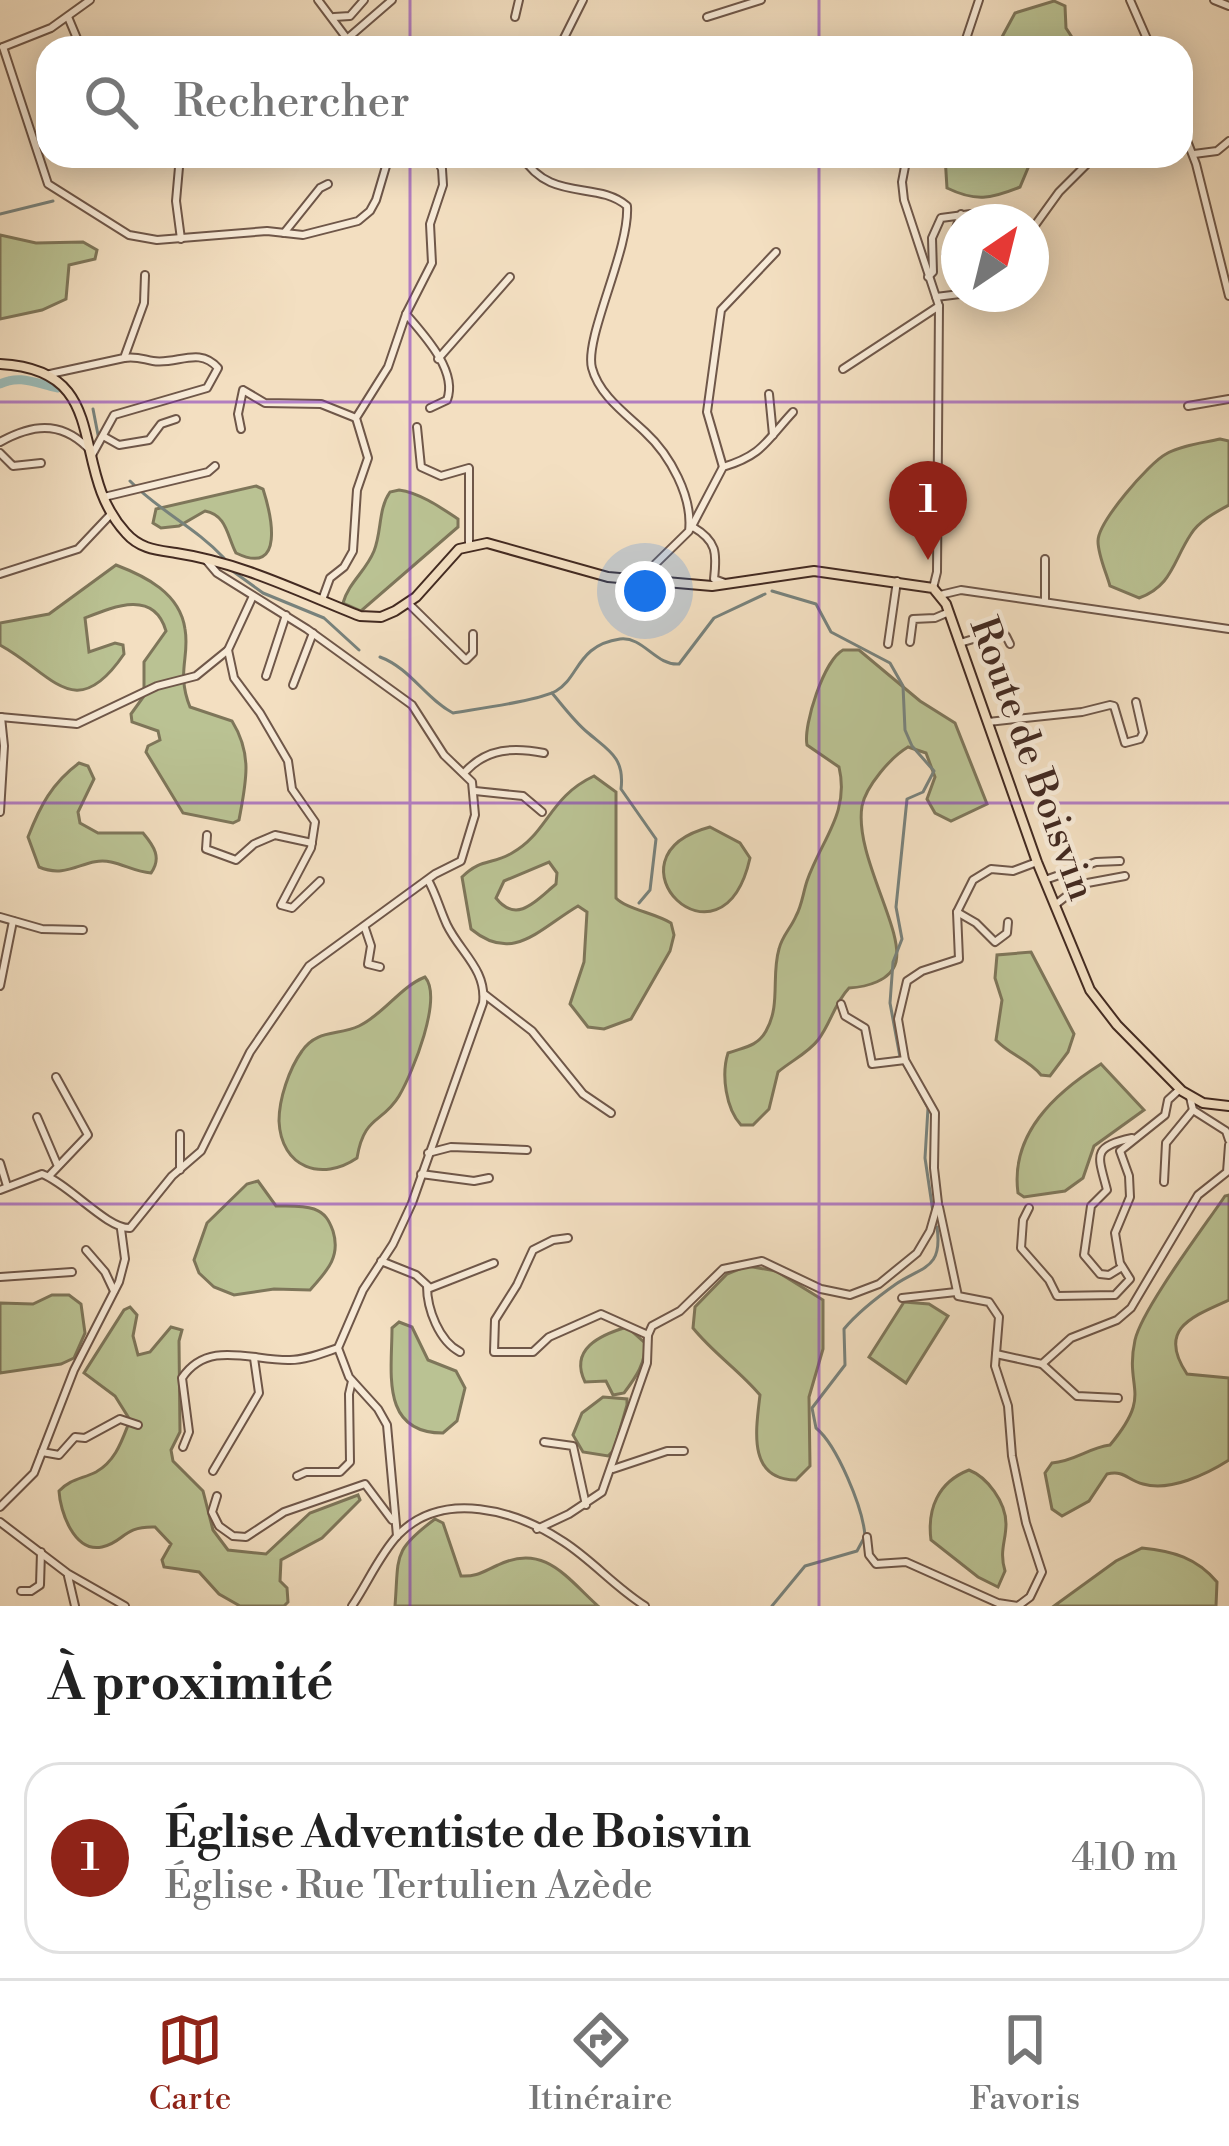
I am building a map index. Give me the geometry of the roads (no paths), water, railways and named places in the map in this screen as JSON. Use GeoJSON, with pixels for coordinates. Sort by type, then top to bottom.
{"type":"FeatureCollection","features":[{"type":"Feature","properties":{"kind":"main road"},"geometry":{"type":"LineString","coordinates":[[0,364],[50,374],[72,393],[104,497],[134,541],[148,548],[229,564],[370,617],[407,603],[458,549],[470,544]]}},
{"type":"Feature","properties":{"kind":"main road","name":"Route de Boisvin"},"geometry":{"type":"LineString","coordinates":[[470,544],[505,547],[593,574],[640,579],[729,585],[805,571],[897,581],[936,592],[949,612],[1037,862],[1090,990],[1180,1089],[1203,1103],[1229,1106]]}},
{"type":"Feature","properties":{"kind":"street"},"geometry":{"type":"LineString","coordinates":[[36,149],[2,48],[68,17],[90,0]]}},
{"type":"Feature","properties":{"kind":"street"},"geometry":{"type":"LineString","coordinates":[[318,0],[346,36]]}},
{"type":"Feature","properties":{"kind":"street"},"geometry":{"type":"LineString","coordinates":[[331,16],[350,16],[364,0]]}},
{"type":"Feature","properties":{"kind":"street"},"geometry":{"type":"LineString","coordinates":[[350,36],[392,0]]}},
{"type":"Feature","properties":{"kind":"street"},"geometry":{"type":"LineString","coordinates":[[515,17],[519,0]]}},
{"type":"Feature","properties":{"kind":"street"},"geometry":{"type":"LineString","coordinates":[[565,36],[583,0]]}},
{"type":"Feature","properties":{"kind":"street"},"geometry":{"type":"LineString","coordinates":[[707,17],[761,0]]}},
{"type":"Feature","properties":{"kind":"street"},"geometry":{"type":"LineString","coordinates":[[966,36],[979,0]]}},
{"type":"Feature","properties":{"kind":"street"},"geometry":{"type":"LineString","coordinates":[[1130,0],[1146,36]]}},
{"type":"Feature","properties":{"kind":"street"},"geometry":{"type":"LineString","coordinates":[[1214,0],[1229,6]]}},
{"type":"Feature","properties":{"kind":"street"},"geometry":{"type":"LineString","coordinates":[[68,17],[76,36]]}},
{"type":"Feature","properties":{"kind":"street"},"geometry":{"type":"LineString","coordinates":[[1193,154],[1217,151],[1229,141]]}},
{"type":"Feature","properties":{"kind":"street"},"geometry":{"type":"LineString","coordinates":[[1193,158],[1229,296]]}},
{"type":"Feature","properties":{"kind":"street"},"geometry":{"type":"LineString","coordinates":[[43,168],[48,184],[129,235],[181,239],[226,233],[303,235],[358,221],[370,212],[385,168]]}},
{"type":"Feature","properties":{"kind":"street"},"geometry":{"type":"LineString","coordinates":[[179,168],[176,201],[181,239]]}},
{"type":"Feature","properties":{"kind":"street"},"geometry":{"type":"LineString","coordinates":[[322,601],[330,578],[353,551],[357,490],[368,458],[356,418],[388,367],[406,314],[432,263],[430,224],[443,184],[440,168]]}},
{"type":"Feature","properties":{"kind":"street"},"geometry":{"type":"LineString","coordinates":[[532,168],[540,177],[564,187],[618,198],[627,206],[628,221],[590,360],[608,395],[655,442],[683,490],[691,529]]}},
{"type":"Feature","properties":{"kind":"street"},"geometry":{"type":"LineString","coordinates":[[905,168],[904,200],[938,302],[936,592],[961,590],[1229,629]]}},
{"type":"Feature","properties":{"kind":"street"},"geometry":{"type":"LineString","coordinates":[[1049,206],[1083,168]]}},
{"type":"Feature","properties":{"kind":"street"},"geometry":{"type":"LineString","coordinates":[[284,232],[328,184]]}},
{"type":"Feature","properties":{"kind":"street"},"geometry":{"type":"LineString","coordinates":[[928,278],[933,272],[932,238],[941,220]]}},
{"type":"Feature","properties":{"kind":"street"},"geometry":{"type":"LineString","coordinates":[[640,579],[691,529],[722,467],[707,412],[721,310],[776,252]]}},
{"type":"Feature","properties":{"kind":"street"},"geometry":{"type":"LineString","coordinates":[[124,358],[144,303],[146,275]]}},
{"type":"Feature","properties":{"kind":"street"},"geometry":{"type":"LineString","coordinates":[[438,358],[510,277]]}},
{"type":"Feature","properties":{"kind":"street"},"geometry":{"type":"LineString","coordinates":[[843,370],[941,301]]}},
{"type":"Feature","properties":{"kind":"street"},"geometry":{"type":"LineString","coordinates":[[406,314],[438,358],[450,384],[443,404],[430,408]]}},
{"type":"Feature","properties":{"kind":"street"},"geometry":{"type":"LineString","coordinates":[[50,374],[124,358],[162,361],[193,356],[218,368],[203,390],[114,415],[90,458]]}},
{"type":"Feature","properties":{"kind":"street"},"geometry":{"type":"LineString","coordinates":[[241,429],[238,414],[243,390],[265,403],[321,404],[356,418]]}},
{"type":"Feature","properties":{"kind":"street"},"geometry":{"type":"LineString","coordinates":[[769,394],[773,439]]}},
{"type":"Feature","properties":{"kind":"street"},"geometry":{"type":"LineString","coordinates":[[1188,406],[1229,399]]}},
{"type":"Feature","properties":{"kind":"street"},"geometry":{"type":"LineString","coordinates":[[722,467],[751,459],[793,412]]}},
{"type":"Feature","properties":{"kind":"street"},"geometry":{"type":"LineString","coordinates":[[103,436],[119,445],[149,440],[161,424],[176,419]]}},
{"type":"Feature","properties":{"kind":"street"},"geometry":{"type":"LineString","coordinates":[[0,442],[29,427],[69,431],[86,447]]}},
{"type":"Feature","properties":{"kind":"street"},"geometry":{"type":"LineString","coordinates":[[417,427],[422,467],[441,476],[470,468],[470,544]]}},
{"type":"Feature","properties":{"kind":"street"},"geometry":{"type":"LineString","coordinates":[[0,453],[13,466],[41,464]]}},
{"type":"Feature","properties":{"kind":"street"},"geometry":{"type":"LineString","coordinates":[[104,497],[208,472],[215,466]]}},
{"type":"Feature","properties":{"kind":"street"},"geometry":{"type":"LineString","coordinates":[[0,574],[78,549],[112,513]]}},
{"type":"Feature","properties":{"kind":"street"},"geometry":{"type":"LineString","coordinates":[[691,529],[709,537],[715,548],[714,579],[729,585]]}},
{"type":"Feature","properties":{"kind":"street"},"geometry":{"type":"LineString","coordinates":[[1045,559],[1045,602]]}},
{"type":"Feature","properties":{"kind":"street"},"geometry":{"type":"LineString","coordinates":[[0,1163],[3,1188],[37,1174],[49,1176],[121,1228],[133,1226],[201,1151],[250,1052],[309,966],[464,856],[475,814],[475,791],[410,702],[214,570],[210,561]]}},
{"type":"Feature","properties":{"kind":"street"},"geometry":{"type":"LineString","coordinates":[[889,644],[897,581]]}},
{"type":"Feature","properties":{"kind":"street"},"geometry":{"type":"LineString","coordinates":[[0,812],[1,717],[77,724],[157,686],[196,676],[228,650],[253,596]]}},
{"type":"Feature","properties":{"kind":"street"},"geometry":{"type":"LineString","coordinates":[[407,603],[466,660],[472,653],[472,634]]}},
{"type":"Feature","properties":{"kind":"street"},"geometry":{"type":"LineString","coordinates":[[910,642],[914,619],[949,612]]}},
{"type":"Feature","properties":{"kind":"street"},"geometry":{"type":"LineString","coordinates":[[266,676],[286,615]]}},
{"type":"Feature","properties":{"kind":"street"},"geometry":{"type":"LineString","coordinates":[[293,685],[313,633]]}},
{"type":"Feature","properties":{"kind":"street"},"geometry":{"type":"LineString","coordinates":[[960,643],[990,634],[1006,636],[1010,644]]}},
{"type":"Feature","properties":{"kind":"street"},"geometry":{"type":"LineString","coordinates":[[228,650],[234,678],[288,761],[292,789],[315,823],[312,843],[281,905],[292,908],[320,881]]}},
{"type":"Feature","properties":{"kind":"street"},"geometry":{"type":"LineString","coordinates":[[988,722],[1112,705],[1125,743],[1140,740],[1143,733],[1136,702]]}},
{"type":"Feature","properties":{"kind":"street"},"geometry":{"type":"LineString","coordinates":[[465,772],[478,759],[508,749],[544,753]]}},
{"type":"Feature","properties":{"kind":"street"},"geometry":{"type":"LineString","coordinates":[[475,791],[528,798],[542,812]]}},
{"type":"Feature","properties":{"kind":"street"},"geometry":{"type":"LineString","coordinates":[[208,836],[206,849],[236,860],[271,836],[312,843]]}},
{"type":"Feature","properties":{"kind":"street"},"geometry":{"type":"LineString","coordinates":[[1045,880],[1096,862],[1120,861]]}},
{"type":"Feature","properties":{"kind":"street"},"geometry":{"type":"LineString","coordinates":[[867,1537],[869,1555],[881,1566],[906,1562],[998,1604],[1018,1606],[1030,1598],[1042,1572],[1026,1523],[1010,1444],[1008,1406],[995,1354],[996,1310],[989,1302],[961,1299],[956,1292],[938,1203],[935,1113],[905,1060],[898,1019],[904,987],[922,970],[959,959],[957,912],[973,880],[982,872],[1013,871],[1037,862]]}},
{"type":"Feature","properties":{"kind":"street"},"geometry":{"type":"LineString","coordinates":[[1055,905],[1082,884],[1125,876]]}},
{"type":"Feature","properties":{"kind":"street"},"geometry":{"type":"LineString","coordinates":[[397,1536],[387,1425],[352,1381],[338,1348],[363,1291],[412,1204],[484,994],[474,964],[450,931],[428,880]]}},
{"type":"Feature","properties":{"kind":"street"},"geometry":{"type":"LineString","coordinates":[[957,912],[995,942],[1007,933],[1008,922]]}},
{"type":"Feature","properties":{"kind":"street"},"geometry":{"type":"LineString","coordinates":[[0,916],[42,929],[83,930]]}},
{"type":"Feature","properties":{"kind":"street"},"geometry":{"type":"LineString","coordinates":[[0,986],[14,921]]}},
{"type":"Feature","properties":{"kind":"street"},"geometry":{"type":"LineString","coordinates":[[365,928],[371,946],[368,964],[380,967]]}},
{"type":"Feature","properties":{"kind":"street"},"geometry":{"type":"LineString","coordinates":[[484,994],[532,1031],[583,1094],[611,1113]]}},
{"type":"Feature","properties":{"kind":"street"},"geometry":{"type":"LineString","coordinates":[[841,1004],[845,1016],[865,1028],[872,1064],[905,1060]]}},
{"type":"Feature","properties":{"kind":"street"},"geometry":{"type":"LineString","coordinates":[[49,1176],[88,1134],[56,1077]]}},
{"type":"Feature","properties":{"kind":"street"},"geometry":{"type":"LineString","coordinates":[[1029,1208],[1021,1248],[1060,1298],[1114,1295],[1130,1279],[1122,1267],[1115,1227],[1129,1204],[1131,1184],[1120,1151],[1165,1115],[1167,1102],[1180,1089]]}},
{"type":"Feature","properties":{"kind":"street"},"geometry":{"type":"LineString","coordinates":[[1042,1364],[1071,1338],[1117,1320],[1131,1308],[1198,1195],[1227,1172],[1226,1131],[1193,1110],[1190,1096]]}},
{"type":"Feature","properties":{"kind":"street"},"geometry":{"type":"LineString","coordinates":[[1164,1182],[1165,1147],[1193,1110]]}},
{"type":"Feature","properties":{"kind":"street"},"geometry":{"type":"LineString","coordinates":[[37,1118],[57,1164]]}},
{"type":"Feature","properties":{"kind":"street"},"geometry":{"type":"LineString","coordinates":[[180,1134],[180,1170]]}},
{"type":"Feature","properties":{"kind":"street"},"geometry":{"type":"LineString","coordinates":[[1122,1267],[1109,1275],[1100,1274],[1084,1255],[1091,1206],[1107,1190],[1098,1165],[1100,1154],[1110,1142],[1136,1137]]}},
{"type":"Feature","properties":{"kind":"street"},"geometry":{"type":"LineString","coordinates":[[428,1153],[451,1147],[527,1150]]}},
{"type":"Feature","properties":{"kind":"street"},"geometry":{"type":"LineString","coordinates":[[421,1174],[474,1181],[489,1178]]}},
{"type":"Feature","properties":{"kind":"street"},"geometry":{"type":"LineString","coordinates":[[537,1528],[602,1492],[647,1363],[652,1326],[680,1311],[723,1270],[739,1263],[762,1262],[834,1293],[860,1292],[879,1284],[917,1253],[938,1203]]}},
{"type":"Feature","properties":{"kind":"street"},"geometry":{"type":"LineString","coordinates":[[0,1508],[34,1473],[74,1370],[114,1292],[125,1263],[121,1228]]}},
{"type":"Feature","properties":{"kind":"street"},"geometry":{"type":"LineString","coordinates":[[568,1238],[533,1250],[494,1320],[494,1352],[533,1352],[549,1337],[602,1314],[648,1334]]}},
{"type":"Feature","properties":{"kind":"street"},"geometry":{"type":"LineString","coordinates":[[86,1250],[105,1272],[114,1292]]}},
{"type":"Feature","properties":{"kind":"street"},"geometry":{"type":"LineString","coordinates":[[382,1262],[416,1275],[427,1286],[440,1330],[453,1350],[460,1352]]}},
{"type":"Feature","properties":{"kind":"street"},"geometry":{"type":"LineString","coordinates":[[427,1286],[474,1274],[494,1263]]}},
{"type":"Feature","properties":{"kind":"street"},"geometry":{"type":"LineString","coordinates":[[0,1277],[72,1272]]}},
{"type":"Feature","properties":{"kind":"street"},"geometry":{"type":"LineString","coordinates":[[902,1298],[956,1292]]}},
{"type":"Feature","properties":{"kind":"street"},"geometry":{"type":"LineString","coordinates":[[183,1447],[189,1432],[182,1382],[185,1372],[214,1354],[294,1361],[338,1348]]}},
{"type":"Feature","properties":{"kind":"street"},"geometry":{"type":"LineString","coordinates":[[995,1354],[1042,1364],[1072,1394],[1118,1397]]}},
{"type":"Feature","properties":{"kind":"street"},"geometry":{"type":"LineString","coordinates":[[213,1471],[257,1399],[260,1382],[254,1358]]}},
{"type":"Feature","properties":{"kind":"street"},"geometry":{"type":"LineString","coordinates":[[297,1476],[340,1472],[350,1462],[352,1381]]}},
{"type":"Feature","properties":{"kind":"street"},"geometry":{"type":"LineString","coordinates":[[42,1453],[59,1455],[75,1437],[86,1438],[120,1419],[138,1425]]}},
{"type":"Feature","properties":{"kind":"street"},"geometry":{"type":"LineString","coordinates":[[544,1442],[573,1446],[586,1504]]}},
{"type":"Feature","properties":{"kind":"street"},"geometry":{"type":"LineString","coordinates":[[613,1469],[667,1451],[684,1451]]}},
{"type":"Feature","properties":{"kind":"street"},"geometry":{"type":"LineString","coordinates":[[217,1496],[212,1512],[219,1526],[233,1536],[252,1536],[284,1512],[365,1484],[394,1523]]}},
{"type":"Feature","properties":{"kind":"street"},"geometry":{"type":"LineString","coordinates":[[352,1606],[397,1536],[430,1513],[455,1507],[489,1511],[537,1528],[568,1545],[645,1606]]}},
{"type":"Feature","properties":{"kind":"street"},"geometry":{"type":"LineString","coordinates":[[0,1522],[67,1573],[124,1605]]}},
{"type":"Feature","properties":{"kind":"street"},"geometry":{"type":"LineString","coordinates":[[21,1591],[40,1585],[41,1552]]}},
{"type":"Feature","properties":{"kind":"street"},"geometry":{"type":"LineString","coordinates":[[67,1573],[75,1606]]}},
{"type":"Feature","properties":{"kind":"waterway"},"geometry":{"type":"LineString","coordinates":[[0,214],[53,201]]}},
{"type":"Feature","properties":{"kind":"waterway"},"geometry":{"type":"LineString","coordinates":[[0,384],[22,380],[58,388]]}},
{"type":"Feature","properties":{"kind":"waterway"},"geometry":{"type":"LineString","coordinates":[[93,409],[99,440]]}},
{"type":"Feature","properties":{"kind":"waterway"},"geometry":{"type":"LineString","coordinates":[[130,481],[224,558]]}},
{"type":"Feature","properties":{"kind":"waterway"},"geometry":{"type":"LineString","coordinates":[[227,567],[263,593],[324,618],[359,650]]}},
{"type":"Feature","properties":{"kind":"waterway"},"geometry":{"type":"LineString","coordinates":[[772,591],[816,604],[831,632],[890,663],[903,686],[905,730],[934,771],[923,792],[907,799],[896,907],[902,939],[893,962],[890,1003],[900,1057],[928,1108],[925,1158],[933,1212]]}},
{"type":"Feature","properties":{"kind":"waterway"},"geometry":{"type":"LineString","coordinates":[[380,657],[453,713],[491,707],[556,691],[587,655],[606,642],[628,639],[663,661],[679,664],[714,618],[765,594]]}},
{"type":"Feature","properties":{"kind":"waterway"},"geometry":{"type":"LineString","coordinates":[[552,693],[613,755],[620,769],[621,789],[656,839],[650,890],[639,903]]}},
{"type":"Feature","properties":{"kind":"waterway"},"geometry":{"type":"LineString","coordinates":[[772,1606],[805,1566],[857,1551],[865,1536],[848,1478],[816,1428],[812,1408],[845,1365],[844,1329],[862,1310],[934,1259],[937,1227]]}},
{"type":"Feature","properties":{"kind":"place","name":"Église Adventiste de Boisvin"},"geometry":{"type":"Point","coordinates":[928,560]}}]}
